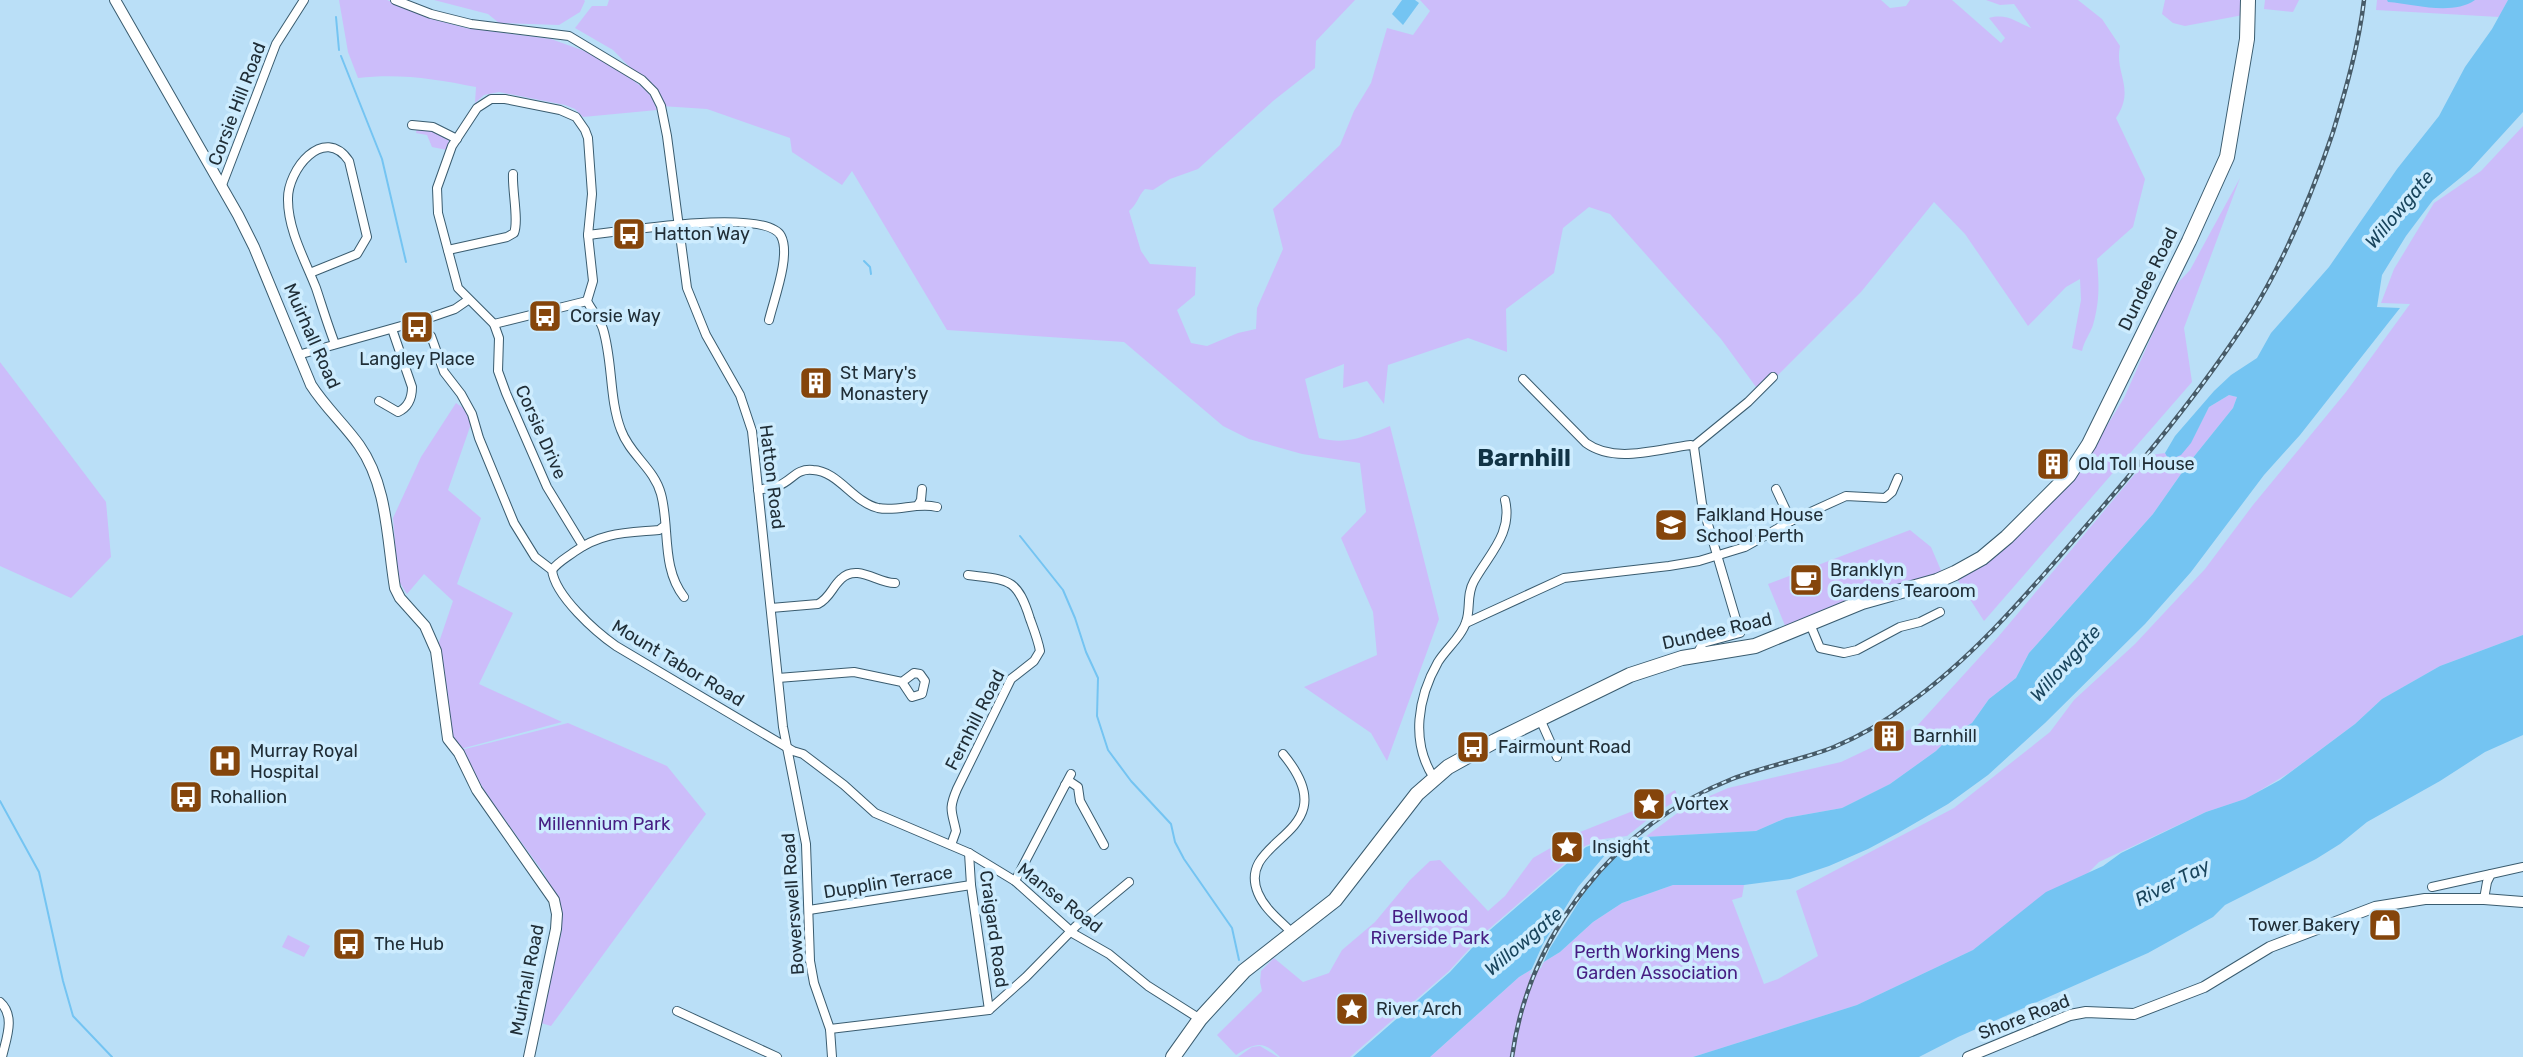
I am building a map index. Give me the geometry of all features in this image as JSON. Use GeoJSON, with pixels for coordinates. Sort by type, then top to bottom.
{"type":"FeatureCollection","features":[{"type":"Feature","properties":{"kind":"main road","name":"Dundee Road"},"geometry":{"type":"LineString","coordinates":[[1173,1057],[1200,1019],[1244,971],[1335,900],[1409,804],[1434,778],[1469,754],[1630,676],[1665,663],[1755,646],[1862,602],[1937,581],[1973,563],[2007,537],[2069,475],[2089,444],[2189,241],[2227,157],[2247,39],[2248,0]]}},
{"type":"Feature","properties":{"kind":"street","name":"Muirhall Road"},"geometry":{"type":"LineString","coordinates":[[115,0],[222,185],[254,247],[311,385],[320,400],[360,446],[375,476],[383,500],[395,587],[400,598],[425,626],[436,651],[448,739],[459,753],[477,790],[554,900],[556,929],[529,1057]]}},
{"type":"Feature","properties":{"kind":"street","name":"Corsie Hill Road"},"geometry":{"type":"LineString","coordinates":[[222,185],[276,44],[304,0]]}},
{"type":"Feature","properties":{"kind":"street"},"geometry":{"type":"LineString","coordinates":[[395,0],[431,14],[471,23],[569,36],[642,80],[658,99],[664,114],[677,224]]}},
{"type":"Feature","properties":{"kind":"street"},"geometry":{"type":"LineString","coordinates":[[587,302],[494,324],[468,300],[457,285],[437,206],[437,192],[448,155],[457,139],[477,108],[491,99],[505,99],[571,114],[580,122],[588,138],[592,194],[587,235],[593,281],[587,302],[603,328],[620,428],[629,447],[657,482],[672,572],[677,588],[684,597]]}},
{"type":"Feature","properties":{"kind":"street"},"geometry":{"type":"LineString","coordinates":[[412,125],[433,127],[457,139]]}},
{"type":"Feature","properties":{"kind":"street"},"geometry":{"type":"LineString","coordinates":[[310,274],[357,254],[367,237],[349,162],[341,152],[329,148],[318,150],[306,157],[297,169],[288,190],[290,217],[310,274],[335,344]]}},
{"type":"Feature","properties":{"kind":"street"},"geometry":{"type":"LineString","coordinates":[[448,250],[507,237],[514,233],[517,222],[512,194],[513,174]]}},
{"type":"Feature","properties":{"kind":"street"},"geometry":{"type":"LineString","coordinates":[[587,235],[677,224],[762,223],[772,227],[781,235],[784,262],[769,320]]}},
{"type":"Feature","properties":{"kind":"street","name":"Hatton Road"},"geometry":{"type":"LineString","coordinates":[[677,224],[687,288],[695,312],[746,410],[752,431],[783,727],[788,748]]}},
{"type":"Feature","properties":{"kind":"street"},"geometry":{"type":"LineString","coordinates":[[298,355],[444,313],[468,300]]}},
{"type":"Feature","properties":{"kind":"street","name":"Corsie Drive"},"geometry":{"type":"LineString","coordinates":[[494,324],[499,338],[498,371],[506,393],[549,490],[583,546]]}},
{"type":"Feature","properties":{"kind":"street"},"geometry":{"type":"LineString","coordinates":[[379,401],[398,412],[408,404],[412,396],[412,387],[392,328]]}},
{"type":"Feature","properties":{"kind":"street","name":"Mount Tabor Road"},"geometry":{"type":"LineString","coordinates":[[431,336],[444,372],[472,414],[479,439],[514,523],[535,557],[552,570],[553,578],[589,626],[788,748]]}},
{"type":"Feature","properties":{"kind":"street"},"geometry":{"type":"LineString","coordinates":[[1523,379],[1586,443],[1598,451],[1615,455],[1693,446],[1748,402],[1773,377]]}},
{"type":"Feature","properties":{"kind":"street"},"geometry":{"type":"LineString","coordinates":[[1693,446],[1702,504],[1740,633],[1703,643],[1696,656]]}},
{"type":"Feature","properties":{"kind":"street"},"geometry":{"type":"LineString","coordinates":[[758,489],[780,485],[797,472],[814,470],[825,473],[866,504],[877,508],[918,505],[937,507]]}},
{"type":"Feature","properties":{"kind":"street"},"geometry":{"type":"LineString","coordinates":[[1434,778],[1419,734],[1422,701],[1439,661],[1466,623],[1564,578],[1669,566],[1745,547],[1791,521],[1846,496],[1885,498],[1892,492],[1898,478]]}},
{"type":"Feature","properties":{"kind":"street"},"geometry":{"type":"LineString","coordinates":[[918,505],[923,496],[922,489]]}},
{"type":"Feature","properties":{"kind":"street"},"geometry":{"type":"LineString","coordinates":[[1776,489],[1791,521]]}},
{"type":"Feature","properties":{"kind":"street"},"geometry":{"type":"LineString","coordinates":[[1466,623],[1467,602],[1472,584],[1504,535],[1508,512],[1505,500]]}},
{"type":"Feature","properties":{"kind":"street"},"geometry":{"type":"LineString","coordinates":[[552,570],[556,564],[583,546],[608,535],[659,530],[663,527]]}},
{"type":"Feature","properties":{"kind":"street"},"geometry":{"type":"LineString","coordinates":[[771,608],[818,604],[825,600],[847,575],[873,576],[895,583]]}},
{"type":"Feature","properties":{"kind":"street","name":"Fernhill Road"},"geometry":{"type":"LineString","coordinates":[[951,845],[956,831],[950,805],[957,789],[1011,679],[1034,661],[1040,651],[1023,596],[1018,589],[1002,579],[968,576]]}},
{"type":"Feature","properties":{"kind":"street"},"geometry":{"type":"LineString","coordinates":[[1810,624],[1820,648],[1844,653],[1857,650],[1900,627],[1920,622],[1940,612]]}},
{"type":"Feature","properties":{"kind":"street"},"geometry":{"type":"LineString","coordinates":[[778,678],[855,672],[902,682]]}},
{"type":"Feature","properties":{"kind":"street"},"geometry":{"type":"LineString","coordinates":[[1539,719],[1557,757]]}},
{"type":"Feature","properties":{"kind":"street","name":"Manse Road"},"geometry":{"type":"LineString","coordinates":[[788,748],[803,754],[875,813],[969,853],[1015,881],[1070,931],[1109,954],[1148,986],[1200,1019]]}},
{"type":"Feature","properties":{"kind":"street","name":"Bowerswell Road"},"geometry":{"type":"LineString","coordinates":[[788,748],[806,844],[808,940],[814,983],[830,1029],[832,1057]]}},
{"type":"Feature","properties":{"kind":"street"},"geometry":{"type":"LineString","coordinates":[[1283,754],[1296,769],[1303,786],[1303,812],[1297,825],[1264,855],[1257,868],[1255,883],[1267,908],[1293,934]]}},
{"type":"Feature","properties":{"kind":"street"},"geometry":{"type":"LineString","coordinates":[[1015,881],[1071,774]]}},
{"type":"Feature","properties":{"kind":"street"},"geometry":{"type":"LineString","coordinates":[[1065,785],[1069,781],[1079,787],[1080,801],[1104,845]]}},
{"type":"Feature","properties":{"kind":"street","name":"Craigard Road"},"geometry":{"type":"LineString","coordinates":[[969,853],[989,1010]]}},
{"type":"Feature","properties":{"kind":"street"},"geometry":{"type":"LineString","coordinates":[[2432,887],[2523,867]]}},
{"type":"Feature","properties":{"kind":"street"},"geometry":{"type":"LineString","coordinates":[[2491,874],[2484,899],[2523,902]]}},
{"type":"Feature","properties":{"kind":"street"},"geometry":{"type":"LineString","coordinates":[[830,1029],[989,1010],[1026,977],[1070,931],[1129,882]]}},
{"type":"Feature","properties":{"kind":"street","name":"Dupplin Terrace"},"geometry":{"type":"LineString","coordinates":[[809,910],[971,885]]}},
{"type":"Feature","properties":{"kind":"street","name":"Shore Road"},"geometry":{"type":"LineString","coordinates":[[1968,1057],[2070,1016],[2086,1012],[2134,1014],[2204,987],[2270,947],[2375,907],[2426,899],[2484,899]]}},
{"type":"Feature","properties":{"kind":"street"},"geometry":{"type":"LineString","coordinates":[[0,1002],[9,1016],[2,1057]]}},
{"type":"Feature","properties":{"kind":"street"},"geometry":{"type":"LineString","coordinates":[[677,1011],[777,1057]]}},
{"type":"Feature","properties":{"kind":"green space"},"geometry":{"type":"Polygon","coordinates":[[[339,0],[387,0],[428,18],[466,28],[551,39],[590,53],[622,72],[646,90],[657,110],[583,117],[575,109],[565,105],[499,92],[484,95],[475,103],[476,87],[417,78],[358,78],[348,52],[339,0]]]}},
{"type":"Feature","properties":{"kind":"green space"},"geometry":{"type":"Polygon","coordinates":[[[434,0],[585,1],[580,12],[559,25],[499,23],[488,14],[434,0]]]}},
{"type":"Feature","properties":{"kind":"green space"},"geometry":{"type":"Polygon","coordinates":[[[609,0],[1355,0],[1316,41],[1315,68],[1273,101],[1198,169],[1170,179],[1153,190],[1145,189],[1129,211],[1141,251],[1150,264],[1196,267],[1195,295],[1177,310],[1191,343],[1207,346],[1238,333],[1256,329],[1257,308],[1283,249],[1273,209],[1340,145],[1354,111],[1371,83],[1387,28],[1413,35],[1430,11],[1420,0],[1881,0],[1890,8],[1906,6],[1910,0],[1952,0],[2001,43],[2005,38],[1989,18],[2006,17],[2031,28],[2014,4],[2000,5],[1986,0],[2078,0],[2102,19],[2120,46],[2124,98],[2116,118],[2145,179],[2133,227],[2097,259],[2097,308],[2082,351],[2072,348],[2081,300],[2080,279],[2066,287],[2028,326],[1965,234],[1934,202],[1861,292],[1775,378],[1756,387],[1721,339],[1610,214],[1589,207],[1563,228],[1554,273],[1506,309],[1507,352],[1468,338],[1388,365],[1384,404],[1367,381],[1343,388],[1344,364],[1305,379],[1319,438],[1347,440],[1390,426],[1439,619],[1387,761],[1371,733],[1304,687],[1377,655],[1373,612],[1341,538],[1366,512],[1360,463],[1302,454],[1249,439],[1223,426],[1124,342],[947,330],[852,171],[842,185],[792,152],[790,138],[707,109],[661,106],[654,92],[613,50],[575,28],[592,6],[607,6],[609,0]]]}},
{"type":"Feature","properties":{"kind":"green space"},"geometry":{"type":"Polygon","coordinates":[[[2165,0],[2244,0],[2243,15],[2185,26],[2173,23],[2162,14],[2165,0]]]}},
{"type":"Feature","properties":{"kind":"green space"},"geometry":{"type":"Polygon","coordinates":[[[2265,0],[2299,0],[2293,12],[2264,9],[2265,0]]]}},
{"type":"Feature","properties":{"kind":"green space"},"geometry":{"type":"Polygon","coordinates":[[[2377,0],[2508,0],[2499,17],[2376,10],[2377,0]]]}},
{"type":"Feature","properties":{"kind":"green space"},"geometry":{"type":"Polygon","coordinates":[[[421,126],[448,137],[447,150],[432,147],[427,135],[416,133],[421,126]]]}},
{"type":"Feature","properties":{"kind":"green space","name":"Perth Working Mens Garden Association"},"geometry":{"type":"Polygon","coordinates":[[[2523,126],[2523,635],[2440,666],[2382,699],[2355,724],[2289,773],[2246,799],[2206,812],[2099,862],[2088,873],[2046,893],[1973,950],[1857,1005],[1693,1057],[1430,1057],[1519,977],[1560,952],[1593,922],[1622,903],[1673,885],[1744,885],[1742,897],[1732,900],[1764,984],[1818,956],[1796,891],[1954,808],[2050,732],[2074,700],[2135,644],[2205,569],[2253,505],[2346,392],[2410,304],[2381,303],[2394,269],[2434,203],[2481,171],[2523,126]]]}},
{"type":"Feature","properties":{"kind":"green space"},"geometry":{"type":"Polygon","coordinates":[[[2240,178],[2184,328],[2192,382],[1984,621],[1957,579],[2074,479],[2124,398],[2173,288],[2190,270],[2240,178]]]}},
{"type":"Feature","properties":{"kind":"green space"},"geometry":{"type":"Polygon","coordinates":[[[0,362],[106,502],[111,557],[71,598],[0,566],[0,362]]]}},
{"type":"Feature","properties":{"kind":"green space"},"geometry":{"type":"Polygon","coordinates":[[[2229,395],[2237,397],[2233,408],[2188,464],[2153,514],[2029,653],[2016,678],[1989,699],[1972,723],[1952,735],[1936,751],[1890,784],[1842,808],[1786,818],[1756,831],[1645,837],[1687,806],[1728,788],[1841,762],[1917,726],[1998,637],[2151,455],[2165,453],[2170,460],[2190,444],[2209,407],[2229,395]]]}},
{"type":"Feature","properties":{"kind":"green space"},"geometry":{"type":"Polygon","coordinates":[[[456,403],[465,409],[471,424],[448,490],[481,518],[457,584],[513,613],[479,684],[562,722],[457,750],[448,739],[436,651],[453,601],[424,574],[407,594],[398,580],[393,518],[421,457],[456,403]]]}},
{"type":"Feature","properties":{"kind":"green space"},"geometry":{"type":"Polygon","coordinates":[[[1910,530],[1931,547],[1943,575],[1786,628],[1768,584],[1910,530]]]}},
{"type":"Feature","properties":{"kind":"green space","name":"Millennium Park"},"geometry":{"type":"Polygon","coordinates":[[[568,723],[667,766],[706,814],[551,1026],[541,1023],[562,929],[561,908],[543,872],[487,795],[461,750],[568,723]]]}},
{"type":"Feature","properties":{"kind":"green space","name":"Bellwood Riverside Park"},"geometry":{"type":"Polygon","coordinates":[[[1675,790],[1679,799],[1627,836],[1603,839],[1585,846],[1482,935],[1449,971],[1350,1057],[1280,1057],[1269,1048],[1259,1045],[1236,1055],[1217,1035],[1262,991],[1261,971],[1274,958],[1303,982],[1329,973],[1342,950],[1375,922],[1410,880],[1430,861],[1440,860],[1488,911],[1505,896],[1533,858],[1575,834],[1653,803],[1675,790]]]}},
{"type":"Feature","properties":{"kind":"green space"},"geometry":{"type":"Polygon","coordinates":[[[288,935],[310,946],[304,957],[282,947],[288,935]]]}},
{"type":"Feature","properties":{"kind":"green space"},"geometry":{"type":"Polygon","coordinates":[[[1260,1046],[1278,1057],[1238,1057],[1252,1047],[1260,1046]]]}},
{"type":"Feature","properties":{"kind":"water"},"geometry":{"type":"Polygon","coordinates":[[[1402,0],[1415,0],[1419,3],[1403,25],[1392,14],[1402,0]]]}},
{"type":"Feature","properties":{"kind":"water"},"geometry":{"type":"Polygon","coordinates":[[[2387,0],[2475,0],[2466,5],[2444,8],[2387,0]]]}},
{"type":"Feature","properties":{"kind":"water","name":"Willowgate"},"geometry":{"type":"Polygon","coordinates":[[[2508,0],[2523,0],[2523,112],[2470,170],[2433,200],[2406,236],[2382,275],[2377,307],[2400,308],[2300,435],[2264,475],[2191,572],[2145,624],[2045,723],[1988,775],[1948,804],[1868,849],[1790,879],[1744,885],[1673,885],[1622,903],[1593,922],[1560,952],[1519,977],[1430,1057],[1353,1057],[1450,972],[1483,936],[1586,847],[1603,841],[1645,837],[1756,831],[1786,818],[1842,808],[1890,784],[1936,751],[1952,735],[1972,723],[1989,699],[2016,678],[2029,653],[2153,514],[2188,464],[2233,408],[2237,397],[2229,395],[2209,407],[2191,443],[2181,455],[2169,460],[2165,453],[2175,436],[2214,391],[2231,375],[2257,358],[2271,333],[2329,267],[2397,169],[2439,116],[2465,67],[2492,29],[2508,0]]]}},
{"type":"Feature","properties":{"kind":"water","name":"River Tay"},"geometry":{"type":"Polygon","coordinates":[[[2523,635],[2523,735],[2485,752],[2367,822],[2316,859],[2225,905],[2213,917],[2148,953],[1919,1057],[1693,1057],[1857,1005],[1973,950],[2046,892],[2103,866],[2121,853],[2206,812],[2245,799],[2280,780],[2355,724],[2382,699],[2440,666],[2523,635]]]}},
{"type":"Feature","properties":{"kind":"pier"},"geometry":{"type":"Polygon","coordinates":[[[1645,833],[1612,860],[1585,892],[1550,948],[1541,968],[1529,975],[1543,944],[1578,887],[1606,854],[1629,835],[1645,833]]]}},
{"type":"Feature","properties":{"kind":"waterway"},"geometry":{"type":"LineString","coordinates":[[336,17],[339,50]]}},
{"type":"Feature","properties":{"kind":"waterway"},"geometry":{"type":"LineString","coordinates":[[341,56],[382,159],[406,262]]}},
{"type":"Feature","properties":{"kind":"waterway"},"geometry":{"type":"LineString","coordinates":[[864,261],[870,267],[871,274]]}},
{"type":"Feature","properties":{"kind":"waterway"},"geometry":{"type":"LineString","coordinates":[[1020,536],[1063,590],[1075,618],[1098,678],[1097,716],[1108,750],[1131,781],[1171,824],[1175,842],[1184,859],[1232,928],[1239,960]]}},
{"type":"Feature","properties":{"kind":"waterway"},"geometry":{"type":"LineString","coordinates":[[0,801],[39,872],[73,1016],[112,1057]]}},
{"type":"Feature","properties":{"kind":"railway"},"geometry":{"type":"LineString","coordinates":[[1512,1057],[1522,1011],[1537,968],[1558,927],[1585,889],[1616,854],[1651,824],[1690,799],[1732,779],[1844,743],[1882,722],[1932,686],[2020,602],[2170,426],[2251,314],[2276,271],[2297,225],[2338,116],[2355,50],[2364,0]]}},
{"type":"Feature","properties":{"kind":"place","name":"Hatton Way"},"geometry":{"type":"Point","coordinates":[629,234]}},
{"type":"Feature","properties":{"kind":"place","name":"Corsie Way"},"geometry":{"type":"Point","coordinates":[545,316]}},
{"type":"Feature","properties":{"kind":"place","name":"Langley Place"},"geometry":{"type":"Point","coordinates":[417,327]}},
{"type":"Feature","properties":{"kind":"place","name":"St Mary's Monastery"},"geometry":{"type":"Point","coordinates":[816,383]}},
{"type":"Feature","properties":{"kind":"place","name":"Old Toll House"},"geometry":{"type":"Point","coordinates":[2053,464]}},
{"type":"Feature","properties":{"kind":"place","name":"Falkland House School Perth"},"geometry":{"type":"Point","coordinates":[1671,525]}},
{"type":"Feature","properties":{"kind":"place","name":"Branklyn Gardens Tearoom"},"geometry":{"type":"Point","coordinates":[1806,580]}},
{"type":"Feature","properties":{"kind":"place","name":"Barnhill"},"geometry":{"type":"Point","coordinates":[1889,736]}},
{"type":"Feature","properties":{"kind":"place","name":"Fairmount Road"},"geometry":{"type":"Point","coordinates":[1473,747]}},
{"type":"Feature","properties":{"kind":"place","name":"Murray Royal Hospital"},"geometry":{"type":"Point","coordinates":[225,761]}},
{"type":"Feature","properties":{"kind":"place","name":"Rohallion"},"geometry":{"type":"Point","coordinates":[186,797]}},
{"type":"Feature","properties":{"kind":"place","name":"Vortex"},"geometry":{"type":"Point","coordinates":[1649,804]}},
{"type":"Feature","properties":{"kind":"place","name":"Insight"},"geometry":{"type":"Point","coordinates":[1567,847]}},
{"type":"Feature","properties":{"kind":"place","name":"Tower Bakery"},"geometry":{"type":"Point","coordinates":[2385,925]}},
{"type":"Feature","properties":{"kind":"place","name":"The Hub"},"geometry":{"type":"Point","coordinates":[349,944]}},
{"type":"Feature","properties":{"kind":"place","name":"River Arch"},"geometry":{"type":"Point","coordinates":[1352,1009]}},
{"type":"Feature","properties":{"kind":"district","name":"Barnhill"},"geometry":{"type":"Point","coordinates":[1524,458]}}]}
